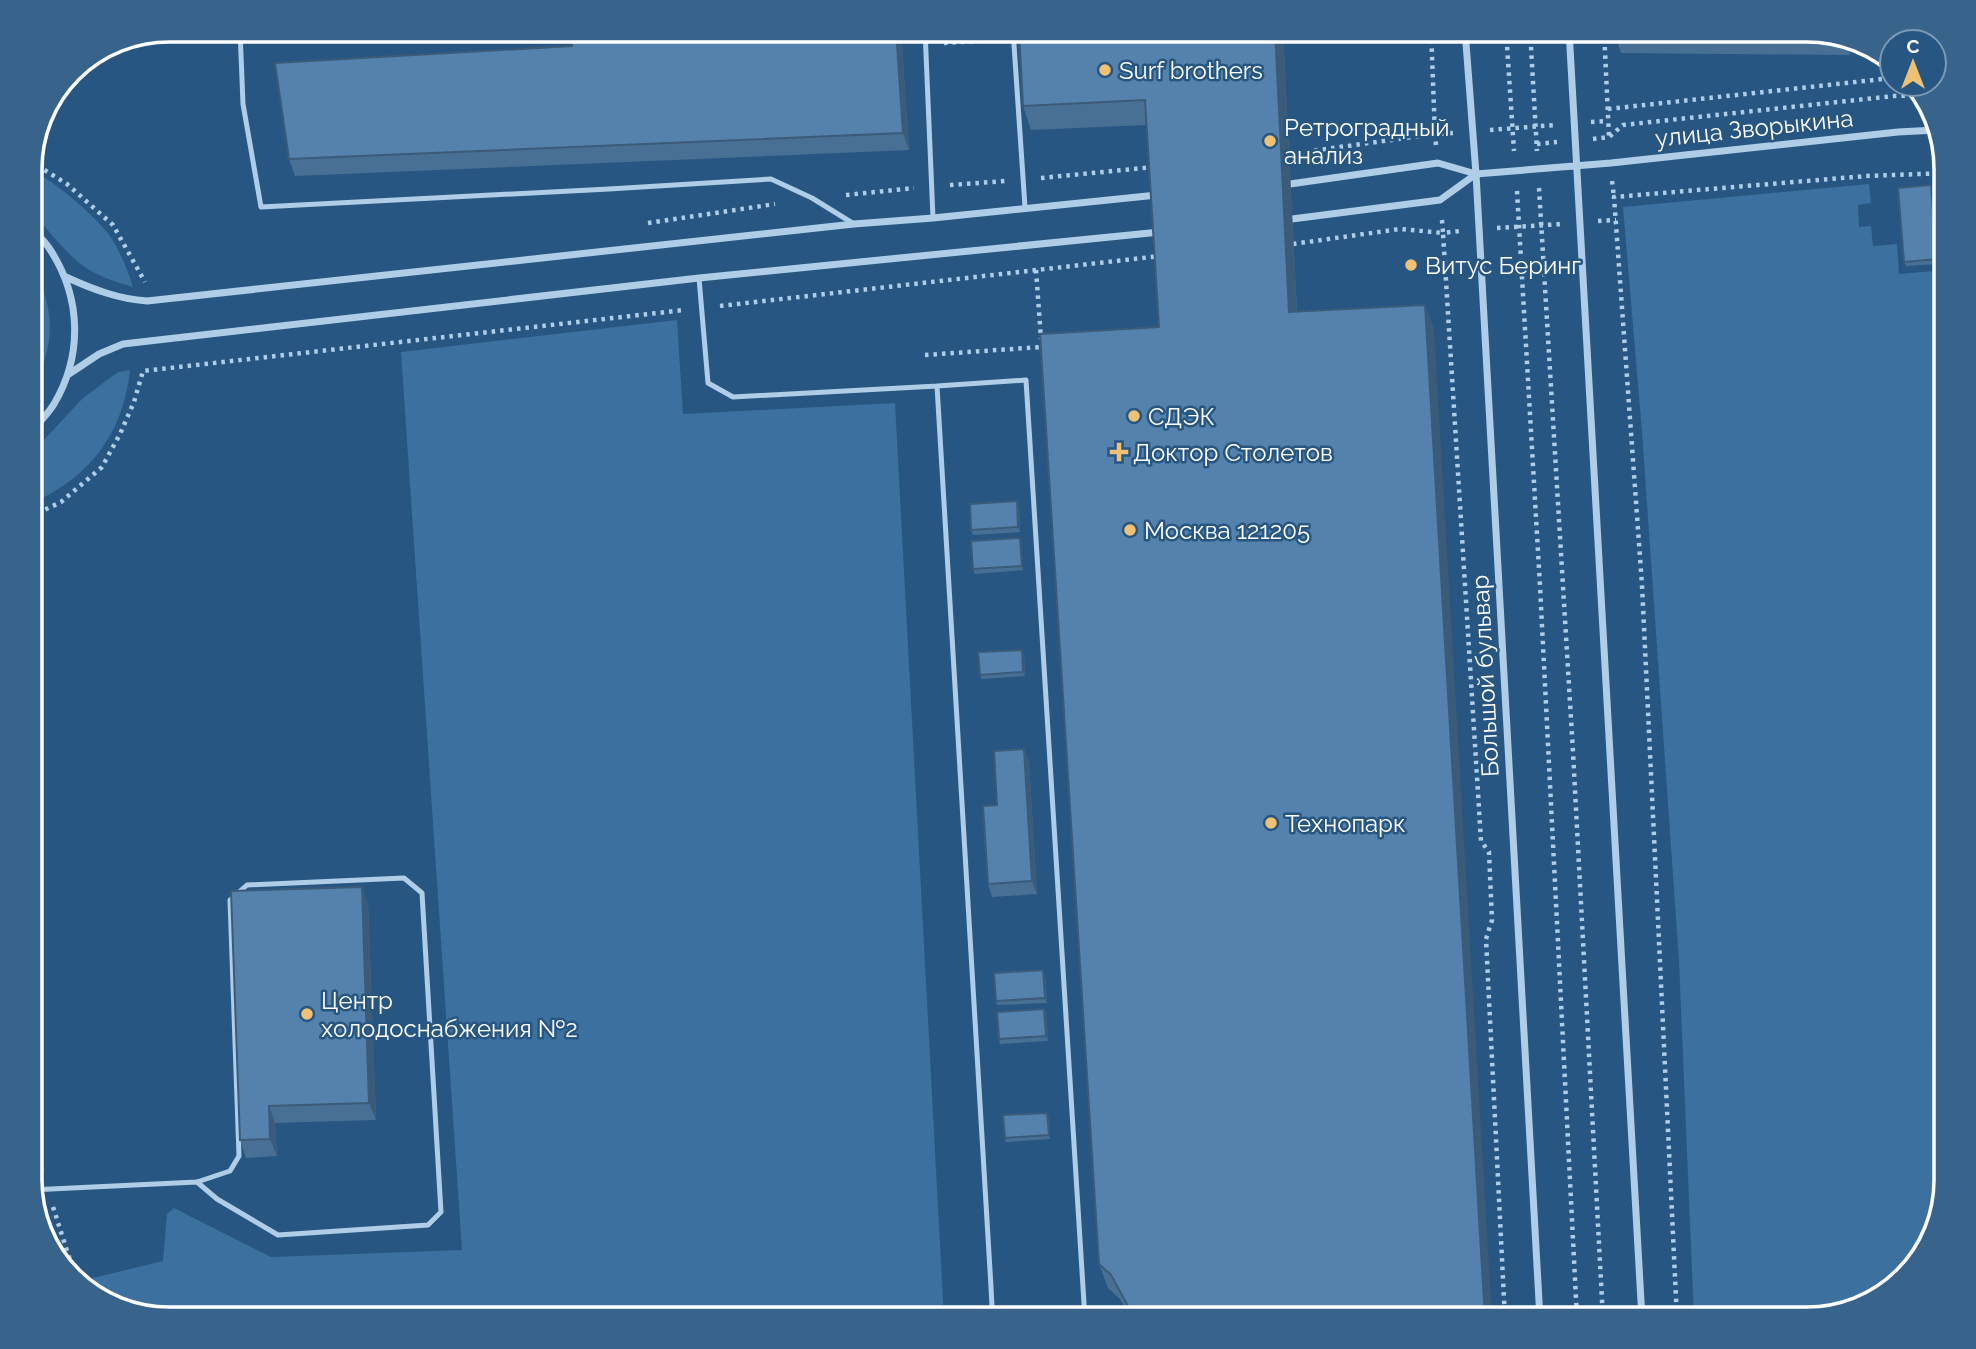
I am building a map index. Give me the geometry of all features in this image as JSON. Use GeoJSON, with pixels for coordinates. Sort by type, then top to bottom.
{"type":"FeatureCollection","features":[{"type":"Feature","properties":{"kind":"street","name":"Большой бульвар"},"geometry":{"type":"LineString","coordinates":[[1466,42],[1476,174],[1539,1307]]}},
{"type":"Feature","properties":{"kind":"street"},"geometry":{"type":"LineString","coordinates":[[1570,42],[1641,1307]]}},
{"type":"Feature","properties":{"kind":"street","name":"улица Зворыкина"},"geometry":{"type":"LineString","coordinates":[[1476,174],[1928,131]]}},
{"type":"Feature","properties":{"kind":"street"},"geometry":{"type":"LineString","coordinates":[[1290,184],[1437,163],[1476,174]]}},
{"type":"Feature","properties":{"kind":"street"},"geometry":{"type":"LineString","coordinates":[[1292,219],[1440,200],[1476,174]]}},
{"type":"Feature","properties":{"kind":"street"},"geometry":{"type":"LineString","coordinates":[[66,277],[125,299],[147,301],[854,224],[1158,195]]}},
{"type":"Feature","properties":{"kind":"street"},"geometry":{"type":"LineString","coordinates":[[69,374],[99,354],[123,344],[699,278],[1160,232]]}},
{"type":"Feature","properties":{"kind":"street"},"geometry":{"type":"LineString","coordinates":[[42,240],[50,248],[66,277],[74,309],[76,341],[69,374],[54,405],[42,418]]}},
{"type":"Feature","properties":{"kind":"lane"},"geometry":{"type":"LineString","coordinates":[[240,42],[243,104],[261,207],[771,178],[812,198],[854,224]]}},
{"type":"Feature","properties":{"kind":"lane"},"geometry":{"type":"LineString","coordinates":[[1014,42],[1025,207]]}},
{"type":"Feature","properties":{"kind":"lane"},"geometry":{"type":"LineString","coordinates":[[925,44],[933,218]]}},
{"type":"Feature","properties":{"kind":"lane"},"geometry":{"type":"LineString","coordinates":[[699,278],[708,383],[733,397],[1026,380],[1084,1307]]}},
{"type":"Feature","properties":{"kind":"lane"},"geometry":{"type":"LineString","coordinates":[[937,386],[992,1307]]}},
{"type":"Feature","properties":{"kind":"lane"},"geometry":{"type":"LineString","coordinates":[[42,1190],[197,1182],[230,1171],[239,1157],[230,900],[247,885],[404,878],[422,893],[441,1212],[428,1225],[278,1235],[218,1199],[197,1182]]}},
{"type":"Feature","properties":{"kind":"path"},"geometry":{"type":"LineString","coordinates":[[925,44],[961,42]]}},
{"type":"Feature","properties":{"kind":"path"},"geometry":{"type":"LineString","coordinates":[[1289,154],[1435,134],[1431,42]]}},
{"type":"Feature","properties":{"kind":"path"},"geometry":{"type":"LineString","coordinates":[[1507,42],[1520,227],[1576,1307]]}},
{"type":"Feature","properties":{"kind":"path"},"geometry":{"type":"LineString","coordinates":[[1531,42],[1602,1307]]}},
{"type":"Feature","properties":{"kind":"path"},"geometry":{"type":"LineString","coordinates":[[1605,42],[1609,137]]}},
{"type":"Feature","properties":{"kind":"path"},"geometry":{"type":"LineString","coordinates":[[1608,109],[1878,80]]}},
{"type":"Feature","properties":{"kind":"path"},"geometry":{"type":"LineString","coordinates":[[1537,144],[1609,137],[1623,125],[1878,98]]}},
{"type":"Feature","properties":{"kind":"path"},"geometry":{"type":"LineString","coordinates":[[1611,163],[1642,585],[1676,1307]]}},
{"type":"Feature","properties":{"kind":"path"},"geometry":{"type":"LineString","coordinates":[[646,223],[812,198],[1156,166]]}},
{"type":"Feature","properties":{"kind":"path"},"geometry":{"type":"LineString","coordinates":[[42,168],[67,184],[113,225],[148,286]]}},
{"type":"Feature","properties":{"kind":"path"},"geometry":{"type":"LineString","coordinates":[[1614,197],[1867,176],[1934,173]]}},
{"type":"Feature","properties":{"kind":"path"},"geometry":{"type":"LineString","coordinates":[[1293,244],[1399,229],[1443,233],[1616,220]]}},
{"type":"Feature","properties":{"kind":"path"},"geometry":{"type":"LineString","coordinates":[[1443,233],[1481,841],[1489,852],[1492,920],[1486,939],[1504,1307]]}},
{"type":"Feature","properties":{"kind":"path"},"geometry":{"type":"LineString","coordinates":[[42,511],[61,502],[102,467],[134,402],[143,371],[1162,256]]}},
{"type":"Feature","properties":{"kind":"path"},"geometry":{"type":"LineString","coordinates":[[1036,270],[1042,357]]}},
{"type":"Feature","properties":{"kind":"path"},"geometry":{"type":"LineString","coordinates":[[925,355],[1041,347]]}},
{"type":"Feature","properties":{"kind":"shaded area"},"geometry":{"type":"Polygon","coordinates":[[[42,176],[71,197],[107,232],[122,258],[133,287],[90,271],[71,256],[42,223],[42,176]]]}},
{"type":"Feature","properties":{"kind":"shaded area"},"geometry":{"type":"Polygon","coordinates":[[[1869,184],[1871,203],[1858,205],[1859,227],[1871,226],[1873,246],[1897,244],[1899,274],[1934,271],[1933,1197],[1924,1229],[1903,1264],[1878,1286],[1840,1303],[1808,1307],[1693,1307],[1679,961],[1642,432],[1623,207],[1869,184]]]}},
{"type":"Feature","properties":{"kind":"shaded area"},"geometry":{"type":"Polygon","coordinates":[[[42,288],[50,328],[42,366],[42,288]]]}},
{"type":"Feature","properties":{"kind":"shaded area"},"geometry":{"type":"Polygon","coordinates":[[[677,320],[683,414],[895,403],[943,1307],[168,1307],[136,1303],[113,1294],[89,1279],[163,1261],[167,1214],[174,1208],[271,1257],[462,1250],[401,352],[677,320]]]}},
{"type":"Feature","properties":{"kind":"shaded area"},"geometry":{"type":"Polygon","coordinates":[[[130,370],[120,415],[111,434],[100,452],[86,467],[70,481],[42,498],[42,442],[82,399],[118,372],[130,370]]]}},
{"type":"Feature","properties":{"kind":"building"},"geometry":{"type":"Polygon","coordinates":[[[572,42],[897,42],[903,133],[289,159],[275,63],[572,46],[572,42]]]}},
{"type":"Feature","properties":{"kind":"building","name":"Технопарк"},"geometry":{"type":"Polygon","coordinates":[[[1020,42],[1276,42],[1289,312],[1425,305],[1484,1307],[1127,1307],[1111,1275],[1099,1264],[1040,334],[1159,327],[1145,100],[1023,106],[1020,42]]]}},
{"type":"Feature","properties":{"kind":"building"},"geometry":{"type":"Polygon","coordinates":[[[1931,185],[1934,259],[1904,262],[1898,188],[1931,185]]]}},
{"type":"Feature","properties":{"kind":"building"},"geometry":{"type":"Polygon","coordinates":[[[1017,501],[1018,527],[971,530],[970,504],[1017,501]]]}},
{"type":"Feature","properties":{"kind":"building"},"geometry":{"type":"Polygon","coordinates":[[[1020,538],[1022,566],[973,569],[971,541],[1020,538]]]}},
{"type":"Feature","properties":{"kind":"building"},"geometry":{"type":"Polygon","coordinates":[[[1022,650],[1023,672],[980,675],[978,652],[1022,650]]]}},
{"type":"Feature","properties":{"kind":"building"},"geometry":{"type":"Polygon","coordinates":[[[1024,749],[1032,881],[988,884],[983,806],[997,805],[994,751],[1024,749]]]}},
{"type":"Feature","properties":{"kind":"building","name":"Центр холодоснабжения №2"},"geometry":{"type":"Polygon","coordinates":[[[362,887],[369,1103],[269,1106],[270,1139],[240,1140],[231,891],[362,887]]]}},
{"type":"Feature","properties":{"kind":"building"},"geometry":{"type":"Polygon","coordinates":[[[1043,970],[1045,998],[996,1001],[994,973],[1043,970]]]}},
{"type":"Feature","properties":{"kind":"building"},"geometry":{"type":"Polygon","coordinates":[[[1044,1009],[1046,1036],[999,1039],[997,1012],[1044,1009]]]}},
{"type":"Feature","properties":{"kind":"building"},"geometry":{"type":"Polygon","coordinates":[[[1047,1113],[1049,1135],[1005,1138],[1003,1115],[1047,1113]]]}},
{"type":"Feature","properties":{"kind":"place","name":"Surf brothers"},"geometry":{"type":"Point","coordinates":[1105,70]}},
{"type":"Feature","properties":{"kind":"place","name":"Ретроградный анализ"},"geometry":{"type":"Point","coordinates":[1270,141]}},
{"type":"Feature","properties":{"kind":"place","name":"Витус Беринг"},"geometry":{"type":"Point","coordinates":[1411,265]}},
{"type":"Feature","properties":{"kind":"place","name":"СДЭК"},"geometry":{"type":"Point","coordinates":[1134,416]}},
{"type":"Feature","properties":{"kind":"place","name":"Доктор Столетов"},"geometry":{"type":"Point","coordinates":[1119,452]}},
{"type":"Feature","properties":{"kind":"place","name":"Москва 121205"},"geometry":{"type":"Point","coordinates":[1130,530]}},
{"type":"Feature","properties":{"kind":"place","name":"Технопарк"},"geometry":{"type":"Point","coordinates":[1271,823]}},
{"type":"Feature","properties":{"kind":"place","name":"Центр холодоснабжения №2"},"geometry":{"type":"Point","coordinates":[307,1014]}}]}
